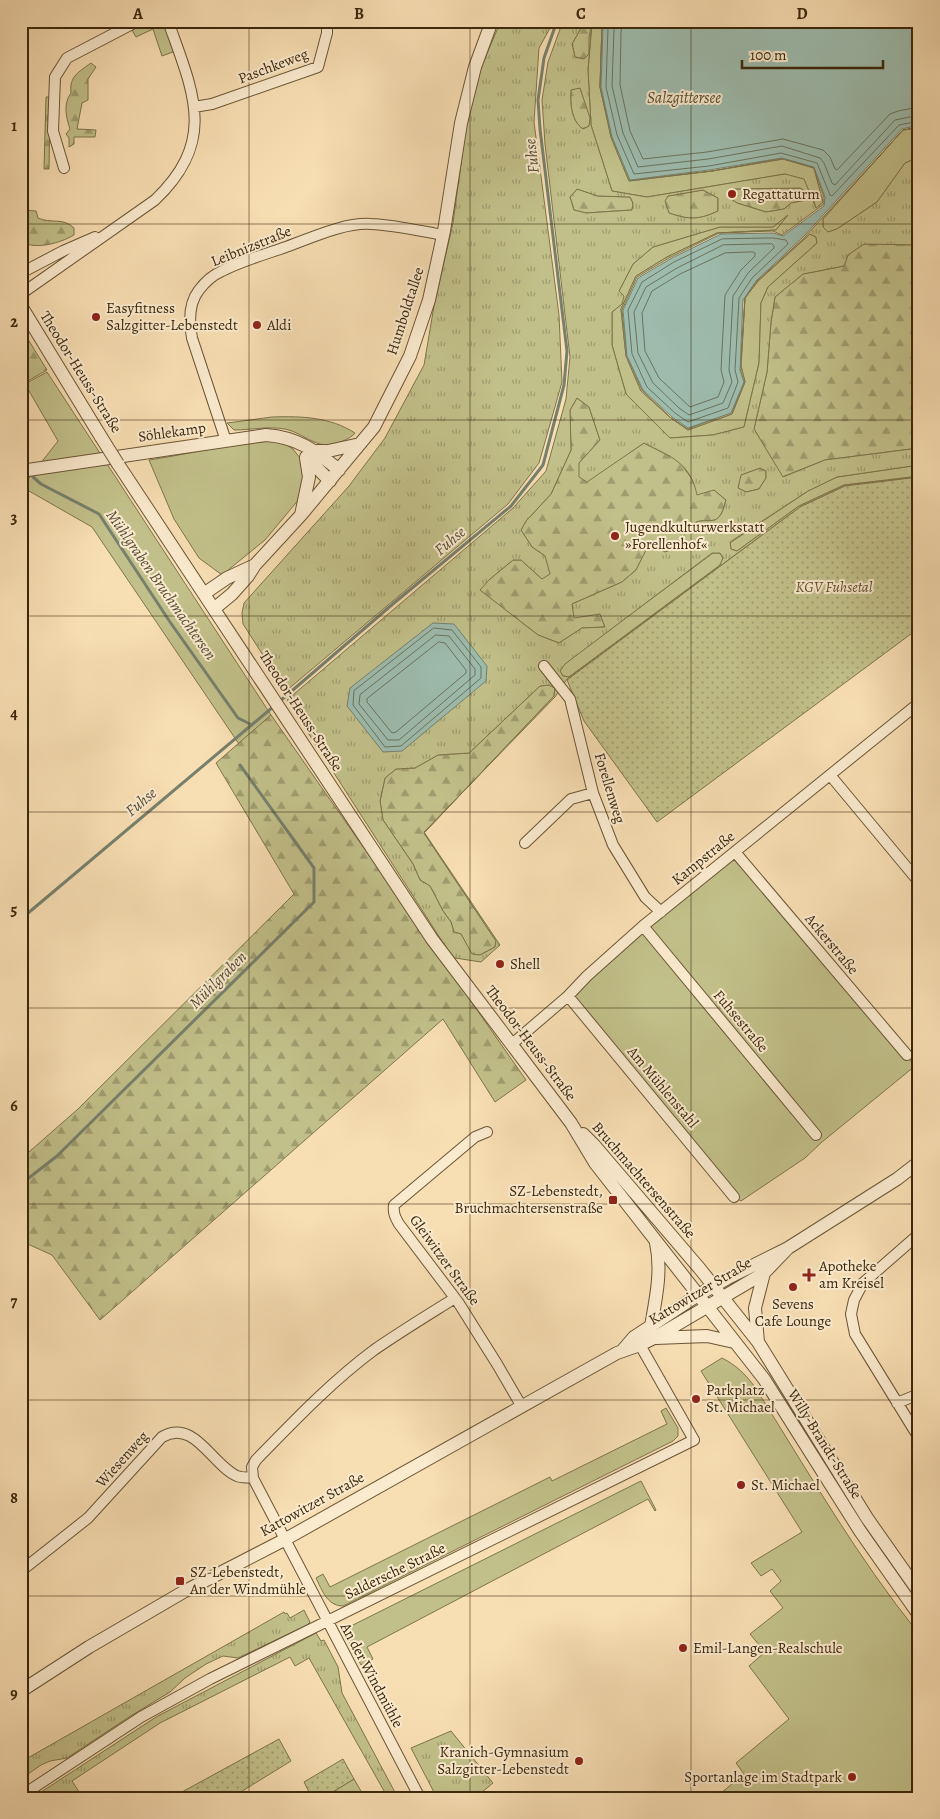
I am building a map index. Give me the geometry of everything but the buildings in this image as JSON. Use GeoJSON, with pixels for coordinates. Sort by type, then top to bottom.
{"type":"FeatureCollection","features":[{"type":"Feature","properties":{"kind":"street"},"geometry":{"type":"LineString","coordinates":[[64,168],[53,130],[55,77],[67,58],[138,21]]}},
{"type":"Feature","properties":{"kind":"street"},"geometry":{"type":"LineString","coordinates":[[21,294],[155,200],[170,185],[183,167],[190,151],[195,129],[194,107],[189,82],[168,21]]}},
{"type":"Feature","properties":{"kind":"street","name":"Paschkeweg"},"geometry":{"type":"LineString","coordinates":[[194,107],[216,103],[318,67],[327,34],[327,21]]}},
{"type":"Feature","properties":{"kind":"street","name":"Humboldtallee"},"geometry":{"type":"LineString","coordinates":[[214,608],[232,594],[248,576],[255,565],[301,515],[374,427],[410,356],[429,300],[443,235],[461,123],[475,67],[492,21]]}},
{"type":"Feature","properties":{"kind":"street","name":"Leibnizstraße"},"geometry":{"type":"LineString","coordinates":[[226,440],[189,325],[193,300],[207,281],[221,271],[351,226],[371,224],[443,235]]}},
{"type":"Feature","properties":{"kind":"street"},"geometry":{"type":"LineString","coordinates":[[21,273],[63,251],[109,231]]}},
{"type":"Feature","properties":{"kind":"street","name":"Theodor-Heuss-Straße"},"geometry":{"type":"LineString","coordinates":[[21,306],[118,464],[432,939],[571,1122]]}},
{"type":"Feature","properties":{"kind":"street","name":"Söhlekamp"},"geometry":{"type":"LineString","coordinates":[[21,471],[266,435],[282,436],[297,442],[311,455],[339,470]]}},
{"type":"Feature","properties":{"kind":"street"},"geometry":{"type":"LineString","coordinates":[[311,455],[360,444]]}},
{"type":"Feature","properties":{"kind":"street"},"geometry":{"type":"LineString","coordinates":[[311,455],[330,481]]}},
{"type":"Feature","properties":{"kind":"street"},"geometry":{"type":"LineString","coordinates":[[301,515],[309,477],[311,455]]}},
{"type":"Feature","properties":{"kind":"street","name":"Humboldtallee"},"geometry":{"type":"LineString","coordinates":[[205,593],[227,578],[255,565]]}},
{"type":"Feature","properties":{"kind":"street","name":"Forellenweg"},"geometry":{"type":"LineString","coordinates":[[544,666],[570,699],[593,793],[613,845],[645,897],[661,912]]}},
{"type":"Feature","properties":{"kind":"street","name":"Kampstraße"},"geometry":{"type":"LineString","coordinates":[[512,1044],[568,996],[587,976],[644,926],[919,703]]}},
{"type":"Feature","properties":{"kind":"street"},"geometry":{"type":"LineString","coordinates":[[830,775],[919,882]]}},
{"type":"Feature","properties":{"kind":"street"},"geometry":{"type":"LineString","coordinates":[[525,843],[571,799],[593,793]]}},
{"type":"Feature","properties":{"kind":"street","name":"Ackerstraße"},"geometry":{"type":"LineString","coordinates":[[735,852],[907,1055]]}},
{"type":"Feature","properties":{"kind":"street","name":"Fuhsestraße"},"geometry":{"type":"LineString","coordinates":[[644,926],[816,1135]]}},
{"type":"Feature","properties":{"kind":"street","name":"Am Mühlenstahl"},"geometry":{"type":"LineString","coordinates":[[568,996],[734,1197]]}},
{"type":"Feature","properties":{"kind":"street","name":"Bruchmachtersenstraße"},"geometry":{"type":"LineString","coordinates":[[571,1122],[595,1163],[698,1295]]}},
{"type":"Feature","properties":{"kind":"street","name":"Bruchmachtersenstraße"},"geometry":{"type":"LineString","coordinates":[[571,1122],[594,1145],[700,1269],[712,1287]]}},
{"type":"Feature","properties":{"kind":"street","name":"Gleiwitzer Straße"},"geometry":{"type":"LineString","coordinates":[[487,1132],[475,1136],[394,1205],[393,1210],[399,1224],[455,1298],[522,1407]]}},
{"type":"Feature","properties":{"kind":"street","name":"Kattowitzer Straße"},"geometry":{"type":"LineString","coordinates":[[21,1691],[119,1629],[185,1591],[284,1540],[622,1351],[640,1345],[652,1332],[698,1295],[788,1248],[897,1179],[919,1162]]}},
{"type":"Feature","properties":{"kind":"street"},"geometry":{"type":"LineString","coordinates":[[919,1234],[863,1283],[854,1300],[851,1314],[855,1334],[919,1438]]}},
{"type":"Feature","properties":{"kind":"street"},"geometry":{"type":"LineString","coordinates":[[655,1240],[658,1255],[658,1280],[652,1332],[707,1336],[734,1342]]}},
{"type":"Feature","properties":{"kind":"street","name":"Kattowitzer Straße"},"geometry":{"type":"LineString","coordinates":[[622,1351],[634,1336],[652,1332],[707,1307],[764,1273],[788,1248]]}},
{"type":"Feature","properties":{"kind":"street"},"geometry":{"type":"LineString","coordinates":[[758,1342],[755,1308],[764,1273]]}},
{"type":"Feature","properties":{"kind":"street","name":"Willy-Brandt-Straße"},"geometry":{"type":"LineString","coordinates":[[712,1287],[758,1342],[868,1518],[919,1592]]}},
{"type":"Feature","properties":{"kind":"street","name":"Willy-Brandt-Straße"},"geometry":{"type":"LineString","coordinates":[[698,1295],[764,1379],[860,1531],[919,1614]]}},
{"type":"Feature","properties":{"kind":"street"},"geometry":{"type":"LineString","coordinates":[[284,1540],[253,1478],[252,1467],[256,1460],[310,1404],[374,1350],[455,1298]]}},
{"type":"Feature","properties":{"kind":"street","name":"Saldersche Straße"},"geometry":{"type":"LineString","coordinates":[[21,1796],[141,1717],[210,1679],[694,1440],[640,1345]]}},
{"type":"Feature","properties":{"kind":"street"},"geometry":{"type":"LineString","coordinates":[[897,1403],[919,1394]]}},
{"type":"Feature","properties":{"kind":"street","name":"Wiesenweg"},"geometry":{"type":"LineString","coordinates":[[21,1571],[88,1518],[162,1437],[169,1433],[184,1433],[194,1438],[228,1471],[239,1477],[253,1478]]}},
{"type":"Feature","properties":{"kind":"street","name":"An der Windmühle"},"geometry":{"type":"LineString","coordinates":[[284,1540],[420,1798]]}},
{"type":"Feature","properties":{"kind":"green space"},"geometry":{"type":"Polygon","coordinates":[[[138,21],[168,21],[178,50],[162,56],[153,29],[136,37],[129,25],[138,21]]]}},
{"type":"Feature","properties":{"kind":"green space"},"geometry":{"type":"Polygon","coordinates":[[[501,21],[554,21],[539,48],[534,122],[559,315],[562,382],[539,463],[508,504],[286,691],[243,624],[242,613],[244,603],[349,486],[385,438],[424,365],[434,306],[453,223],[471,90],[501,21]]]}},
{"type":"Feature","properties":{"kind":"green space"},"geometry":{"type":"Polygon","coordinates":[[[563,21],[585,21],[572,44],[575,57],[584,59],[589,54],[589,37],[592,21],[588,70],[591,125],[612,191],[647,197],[785,174],[804,179],[816,208],[823,202],[814,168],[824,197],[824,204],[782,235],[773,231],[719,233],[669,258],[637,277],[622,310],[627,356],[642,390],[671,418],[641,391],[626,356],[621,309],[636,276],[667,257],[717,233],[776,230],[788,215],[773,227],[720,227],[653,247],[633,264],[619,291],[624,296],[622,304],[612,312],[612,345],[626,394],[670,438],[713,435],[744,427],[759,363],[761,303],[768,287],[817,243],[816,237],[810,234],[758,281],[745,298],[757,281],[804,238],[903,130],[823,219],[823,227],[828,232],[837,229],[877,202],[905,163],[919,157],[919,245],[864,244],[848,255],[844,266],[803,274],[775,297],[767,372],[754,429],[783,477],[825,460],[919,448],[919,465],[837,477],[808,491],[730,542],[731,549],[737,551],[799,506],[844,485],[919,477],[844,486],[800,507],[567,679],[555,697],[467,788],[554,696],[555,688],[549,685],[540,686],[469,753],[438,755],[415,768],[396,769],[385,778],[380,801],[383,820],[413,864],[420,880],[430,886],[451,922],[454,932],[461,934],[472,954],[480,955],[495,947],[496,941],[424,833],[500,945],[481,962],[455,958],[451,955],[287,700],[513,508],[546,471],[566,399],[570,357],[545,144],[542,100],[548,62],[563,21]],[[580,88],[571,90],[571,106],[579,126],[583,129],[589,126],[590,118],[580,88]],[[800,188],[732,189],[728,197],[737,203],[766,212],[784,209],[791,203],[807,200],[808,193],[800,188]],[[577,189],[570,197],[574,210],[586,213],[632,210],[633,203],[630,197],[598,196],[577,189]],[[703,190],[668,196],[665,201],[669,213],[682,217],[694,218],[718,211],[718,198],[703,190]],[[577,398],[570,410],[571,450],[551,494],[526,521],[521,530],[532,547],[545,556],[550,574],[542,579],[521,560],[513,560],[480,590],[538,635],[559,643],[582,628],[605,627],[600,614],[574,618],[572,604],[622,582],[636,570],[649,544],[665,552],[676,547],[689,527],[701,521],[711,521],[719,517],[726,500],[714,490],[697,495],[690,475],[678,462],[644,443],[587,482],[579,477],[579,463],[600,440],[589,407],[577,398]],[[760,468],[741,475],[738,488],[746,492],[759,489],[766,478],[766,471],[760,468]],[[712,553],[565,664],[560,671],[563,676],[569,677],[720,565],[723,558],[720,553],[712,553]]]}},
{"type":"Feature","properties":{"kind":"green space"},"geometry":{"type":"Polygon","coordinates":[[[585,21],[592,21],[589,54],[584,59],[575,57],[572,44],[585,21]]]}},
{"type":"Feature","properties":{"kind":"green space"},"geometry":{"type":"Polygon","coordinates":[[[604,21],[602,25],[600,87],[611,137],[629,181],[712,171],[783,159],[814,168],[823,202],[816,209],[813,197],[785,174],[647,197],[612,191],[591,125],[588,70],[592,22],[604,21]]]}},
{"type":"Feature","properties":{"kind":"green space"},"geometry":{"type":"Polygon","coordinates":[[[91,63],[96,67],[88,79],[88,100],[82,103],[77,129],[96,130],[95,137],[74,137],[74,144],[69,147],[69,138],[66,134],[70,129],[66,115],[68,97],[71,93],[73,78],[91,63]]]}},
{"type":"Feature","properties":{"kind":"green space"},"geometry":{"type":"Polygon","coordinates":[[[600,87],[612,137],[630,180],[712,171],[629,181],[611,137],[600,87]]]}},
{"type":"Feature","properties":{"kind":"green space"},"geometry":{"type":"Polygon","coordinates":[[[580,88],[591,118],[589,126],[583,129],[574,117],[571,100],[571,89],[580,88]]]}},
{"type":"Feature","properties":{"kind":"green space"},"geometry":{"type":"Polygon","coordinates":[[[46,97],[50,97],[49,169],[44,169],[46,97]]]}},
{"type":"Feature","properties":{"kind":"green space"},"geometry":{"type":"Polygon","coordinates":[[[919,128],[919,157],[905,163],[877,202],[837,229],[828,232],[823,227],[823,219],[903,130],[919,128]]]}},
{"type":"Feature","properties":{"kind":"green space"},"geometry":{"type":"Polygon","coordinates":[[[783,158],[814,168],[783,159],[712,171],[783,158]]]}},
{"type":"Feature","properties":{"kind":"green space"},"geometry":{"type":"Polygon","coordinates":[[[800,188],[808,193],[807,200],[791,203],[784,209],[766,212],[737,203],[728,197],[732,189],[800,188]]]}},
{"type":"Feature","properties":{"kind":"green space"},"geometry":{"type":"Polygon","coordinates":[[[577,189],[598,196],[630,197],[633,203],[632,210],[586,213],[574,210],[570,197],[577,189]]]}},
{"type":"Feature","properties":{"kind":"green space"},"geometry":{"type":"Polygon","coordinates":[[[703,190],[718,198],[718,211],[694,218],[669,213],[664,201],[668,196],[703,190]]]}},
{"type":"Feature","properties":{"kind":"green space"},"geometry":{"type":"Polygon","coordinates":[[[21,210],[36,211],[38,218],[43,220],[66,223],[74,228],[74,235],[62,241],[41,245],[21,242],[21,210]]]}},
{"type":"Feature","properties":{"kind":"green space"},"geometry":{"type":"Polygon","coordinates":[[[789,214],[776,230],[717,233],[667,257],[636,276],[621,309],[626,356],[641,391],[671,418],[688,430],[732,414],[745,382],[741,366],[745,298],[758,281],[810,234],[816,237],[817,243],[768,287],[761,303],[759,363],[744,427],[713,435],[670,438],[626,394],[612,345],[612,312],[622,304],[619,291],[633,264],[653,247],[720,227],[773,227],[789,214]]]}},
{"type":"Feature","properties":{"kind":"green space"},"geometry":{"type":"Polygon","coordinates":[[[864,244],[919,245],[919,448],[825,460],[782,477],[754,429],[767,372],[775,297],[803,274],[844,266],[848,255],[864,244]]]}},
{"type":"Feature","properties":{"kind":"green space"},"geometry":{"type":"Polygon","coordinates":[[[745,298],[741,366],[745,382],[732,414],[688,430],[671,418],[688,429],[732,412],[744,382],[740,369],[745,298]]]}},
{"type":"Feature","properties":{"kind":"green space"},"geometry":{"type":"Polygon","coordinates":[[[21,328],[47,370],[26,382],[21,374],[21,328]]]}},
{"type":"Feature","properties":{"kind":"green space"},"geometry":{"type":"Polygon","coordinates":[[[47,372],[271,715],[239,744],[92,527],[22,487],[58,441],[25,384],[47,372]]]}},
{"type":"Feature","properties":{"kind":"green space"},"geometry":{"type":"Polygon","coordinates":[[[577,398],[589,407],[600,440],[579,463],[632,451],[644,443],[679,461],[694,482],[714,490],[726,500],[719,517],[711,521],[695,523],[689,527],[676,547],[665,552],[649,545],[636,570],[622,582],[572,604],[600,614],[605,627],[582,628],[559,643],[538,635],[479,590],[513,560],[521,560],[542,579],[545,556],[532,547],[521,530],[526,521],[551,494],[571,450],[570,410],[577,398]]]}},
{"type":"Feature","properties":{"kind":"green space"},"geometry":{"type":"Polygon","coordinates":[[[272,417],[294,417],[326,421],[355,433],[343,441],[327,445],[320,444],[285,429],[234,430],[227,423],[272,417]]]}},
{"type":"Feature","properties":{"kind":"green space"},"geometry":{"type":"Polygon","coordinates":[[[273,441],[285,444],[293,449],[300,458],[304,468],[300,498],[265,540],[222,575],[199,558],[174,519],[149,460],[226,446],[273,441]]]}},
{"type":"Feature","properties":{"kind":"green space"},"geometry":{"type":"Polygon","coordinates":[[[919,465],[919,476],[844,485],[799,506],[737,551],[731,549],[730,543],[808,491],[837,477],[919,465]]]}},
{"type":"Feature","properties":{"kind":"green space"},"geometry":{"type":"Polygon","coordinates":[[[760,468],[766,471],[766,478],[759,489],[746,492],[738,488],[740,475],[760,468]]]}},
{"type":"Feature","properties":{"kind":"green space","name":"KGV Fuhsetal"},"geometry":{"type":"Polygon","coordinates":[[[919,477],[919,628],[657,822],[584,721],[567,680],[800,507],[845,486],[919,477]]]}},
{"type":"Feature","properties":{"kind":"green space"},"geometry":{"type":"Polygon","coordinates":[[[713,553],[720,553],[723,558],[721,565],[569,677],[563,676],[560,671],[564,664],[713,553]]]}},
{"type":"Feature","properties":{"kind":"green space"},"geometry":{"type":"Polygon","coordinates":[[[549,685],[555,688],[554,696],[424,833],[496,941],[495,947],[480,955],[472,955],[461,934],[454,932],[451,922],[430,886],[420,880],[413,864],[383,820],[380,801],[385,778],[396,769],[415,768],[438,755],[469,753],[540,686],[549,685]]]}},
{"type":"Feature","properties":{"kind":"green space"},"geometry":{"type":"Polygon","coordinates":[[[271,715],[526,1080],[495,1102],[443,1019],[100,1320],[52,1255],[21,1241],[21,1159],[78,1109],[294,894],[216,763],[271,715]]]}},
{"type":"Feature","properties":{"kind":"green space"},"geometry":{"type":"Polygon","coordinates":[[[735,852],[915,1066],[805,1158],[741,1201],[734,1197],[568,996],[735,852]]]}},
{"type":"Feature","properties":{"kind":"green space"},"geometry":{"type":"Polygon","coordinates":[[[722,1358],[740,1370],[755,1387],[854,1544],[896,1605],[919,1634],[919,1798],[715,1798],[744,1774],[736,1763],[789,1719],[749,1666],[765,1652],[750,1634],[783,1608],[770,1591],[781,1581],[772,1569],[761,1576],[751,1563],[802,1532],[701,1371],[722,1358]]]}},
{"type":"Feature","properties":{"kind":"green space"},"geometry":{"type":"Polygon","coordinates":[[[666,1408],[678,1428],[678,1436],[673,1441],[343,1606],[333,1603],[323,1592],[316,1578],[323,1574],[330,1587],[550,1477],[552,1481],[667,1424],[661,1411],[666,1408]]]}},
{"type":"Feature","properties":{"kind":"green space"},"geometry":{"type":"Polygon","coordinates":[[[641,1481],[655,1511],[648,1499],[367,1647],[373,1659],[361,1665],[343,1630],[641,1481]]]}},
{"type":"Feature","properties":{"kind":"green space"},"geometry":{"type":"Polygon","coordinates":[[[304,1610],[310,1622],[307,1625],[238,1658],[223,1656],[206,1664],[185,1678],[170,1692],[67,1758],[50,1761],[41,1765],[21,1779],[21,1762],[26,1759],[284,1612],[290,1618],[304,1610]]]}},
{"type":"Feature","properties":{"kind":"green space"},"geometry":{"type":"Polygon","coordinates":[[[316,1633],[321,1641],[324,1640],[338,1667],[342,1693],[398,1798],[388,1798],[309,1658],[295,1666],[290,1657],[160,1723],[72,1781],[83,1798],[57,1798],[54,1794],[55,1798],[32,1798],[156,1717],[316,1633]]]}},
{"type":"Feature","properties":{"kind":"green space"},"geometry":{"type":"Polygon","coordinates":[[[451,1731],[493,1783],[475,1798],[437,1798],[411,1748],[451,1731]]]}},
{"type":"Feature","properties":{"kind":"green space"},"geometry":{"type":"Polygon","coordinates":[[[279,1739],[291,1761],[231,1798],[171,1798],[279,1739]]]}},
{"type":"Feature","properties":{"kind":"green space"},"geometry":{"type":"Polygon","coordinates":[[[343,1759],[354,1779],[323,1798],[312,1798],[304,1782],[343,1759]]]}},
{"type":"Feature","properties":{"kind":"green space"},"geometry":{"type":"Polygon","coordinates":[[[354,1779],[365,1798],[323,1798],[354,1779]]]}},
{"type":"Feature","properties":{"kind":"water","name":"Salzgittersee"},"geometry":{"type":"Polygon","coordinates":[[[606,21],[919,21],[919,125],[902,129],[804,236],[756,281],[743,300],[740,370],[744,382],[731,413],[688,428],[672,417],[643,390],[627,356],[623,310],[638,278],[672,258],[721,234],[773,233],[783,236],[824,206],[825,197],[814,167],[782,158],[630,180],[612,137],[601,87],[603,26],[606,21]]]}},
{"type":"Feature","properties":{"kind":"water"},"geometry":{"type":"Polygon","coordinates":[[[433,623],[454,624],[487,666],[486,681],[402,751],[383,752],[347,706],[350,688],[433,623]]]}},
{"type":"Feature","properties":{"kind":"waterway","name":"Fuhse"},"geometry":{"type":"LineString","coordinates":[[280,701],[511,506],[543,465],[564,385],[567,351],[538,100],[544,58],[557,21]]}},
{"type":"Feature","properties":{"kind":"waterway","name":"Mühlgraben Bruchmachtersen"},"geometry":{"type":"LineString","coordinates":[[33,477],[41,484],[99,514],[170,622],[238,718],[252,725]]}},
{"type":"Feature","properties":{"kind":"waterway","name":"Fuhse"},"geometry":{"type":"LineString","coordinates":[[21,919],[273,707]]}},
{"type":"Feature","properties":{"kind":"waterway","name":"Mühlgraben"},"geometry":{"type":"LineString","coordinates":[[21,1184],[57,1156],[314,902],[314,868],[240,765]]}},
{"type":"Feature","properties":{"kind":"place","name":"Regattaturm"},"geometry":{"type":"Point","coordinates":[732,194]}},
{"type":"Feature","properties":{"kind":"place","name":"Easyfitness Salzgitter-Lebenstedt"},"geometry":{"type":"Point","coordinates":[96,317]}},
{"type":"Feature","properties":{"kind":"place","name":"Aldi"},"geometry":{"type":"Point","coordinates":[257,325]}},
{"type":"Feature","properties":{"kind":"place","name":"Jugendkulturwerkstatt »Forellenhof«"},"geometry":{"type":"Point","coordinates":[615,536]}},
{"type":"Feature","properties":{"kind":"place","name":"Shell"},"geometry":{"type":"Point","coordinates":[500,964]}},
{"type":"Feature","properties":{"kind":"place","name":"SZ-Lebenstedt, Bruchmachtersenstraße"},"geometry":{"type":"Point","coordinates":[613,1200]}},
{"type":"Feature","properties":{"kind":"place","name":"Apotheke am Kreisel"},"geometry":{"type":"Point","coordinates":[809,1275]}},
{"type":"Feature","properties":{"kind":"place","name":"Sevens Cafe Lounge"},"geometry":{"type":"Point","coordinates":[793,1287]}},
{"type":"Feature","properties":{"kind":"place","name":"Parkplatz St. Michael"},"geometry":{"type":"Point","coordinates":[696,1399]}},
{"type":"Feature","properties":{"kind":"place","name":"St. Michael"},"geometry":{"type":"Point","coordinates":[741,1485]}},
{"type":"Feature","properties":{"kind":"place","name":"SZ-Lebenstedt, An der Windmühle"},"geometry":{"type":"Point","coordinates":[180,1581]}},
{"type":"Feature","properties":{"kind":"place","name":"Emil-Langen-Realschule"},"geometry":{"type":"Point","coordinates":[683,1648]}},
{"type":"Feature","properties":{"kind":"place","name":"Kranich-Gymnasium Salzgitter-Lebenstedt"},"geometry":{"type":"Point","coordinates":[579,1761]}},
{"type":"Feature","properties":{"kind":"place","name":"Sportanlage im Stadtpark"},"geometry":{"type":"Point","coordinates":[852,1777]}}]}
